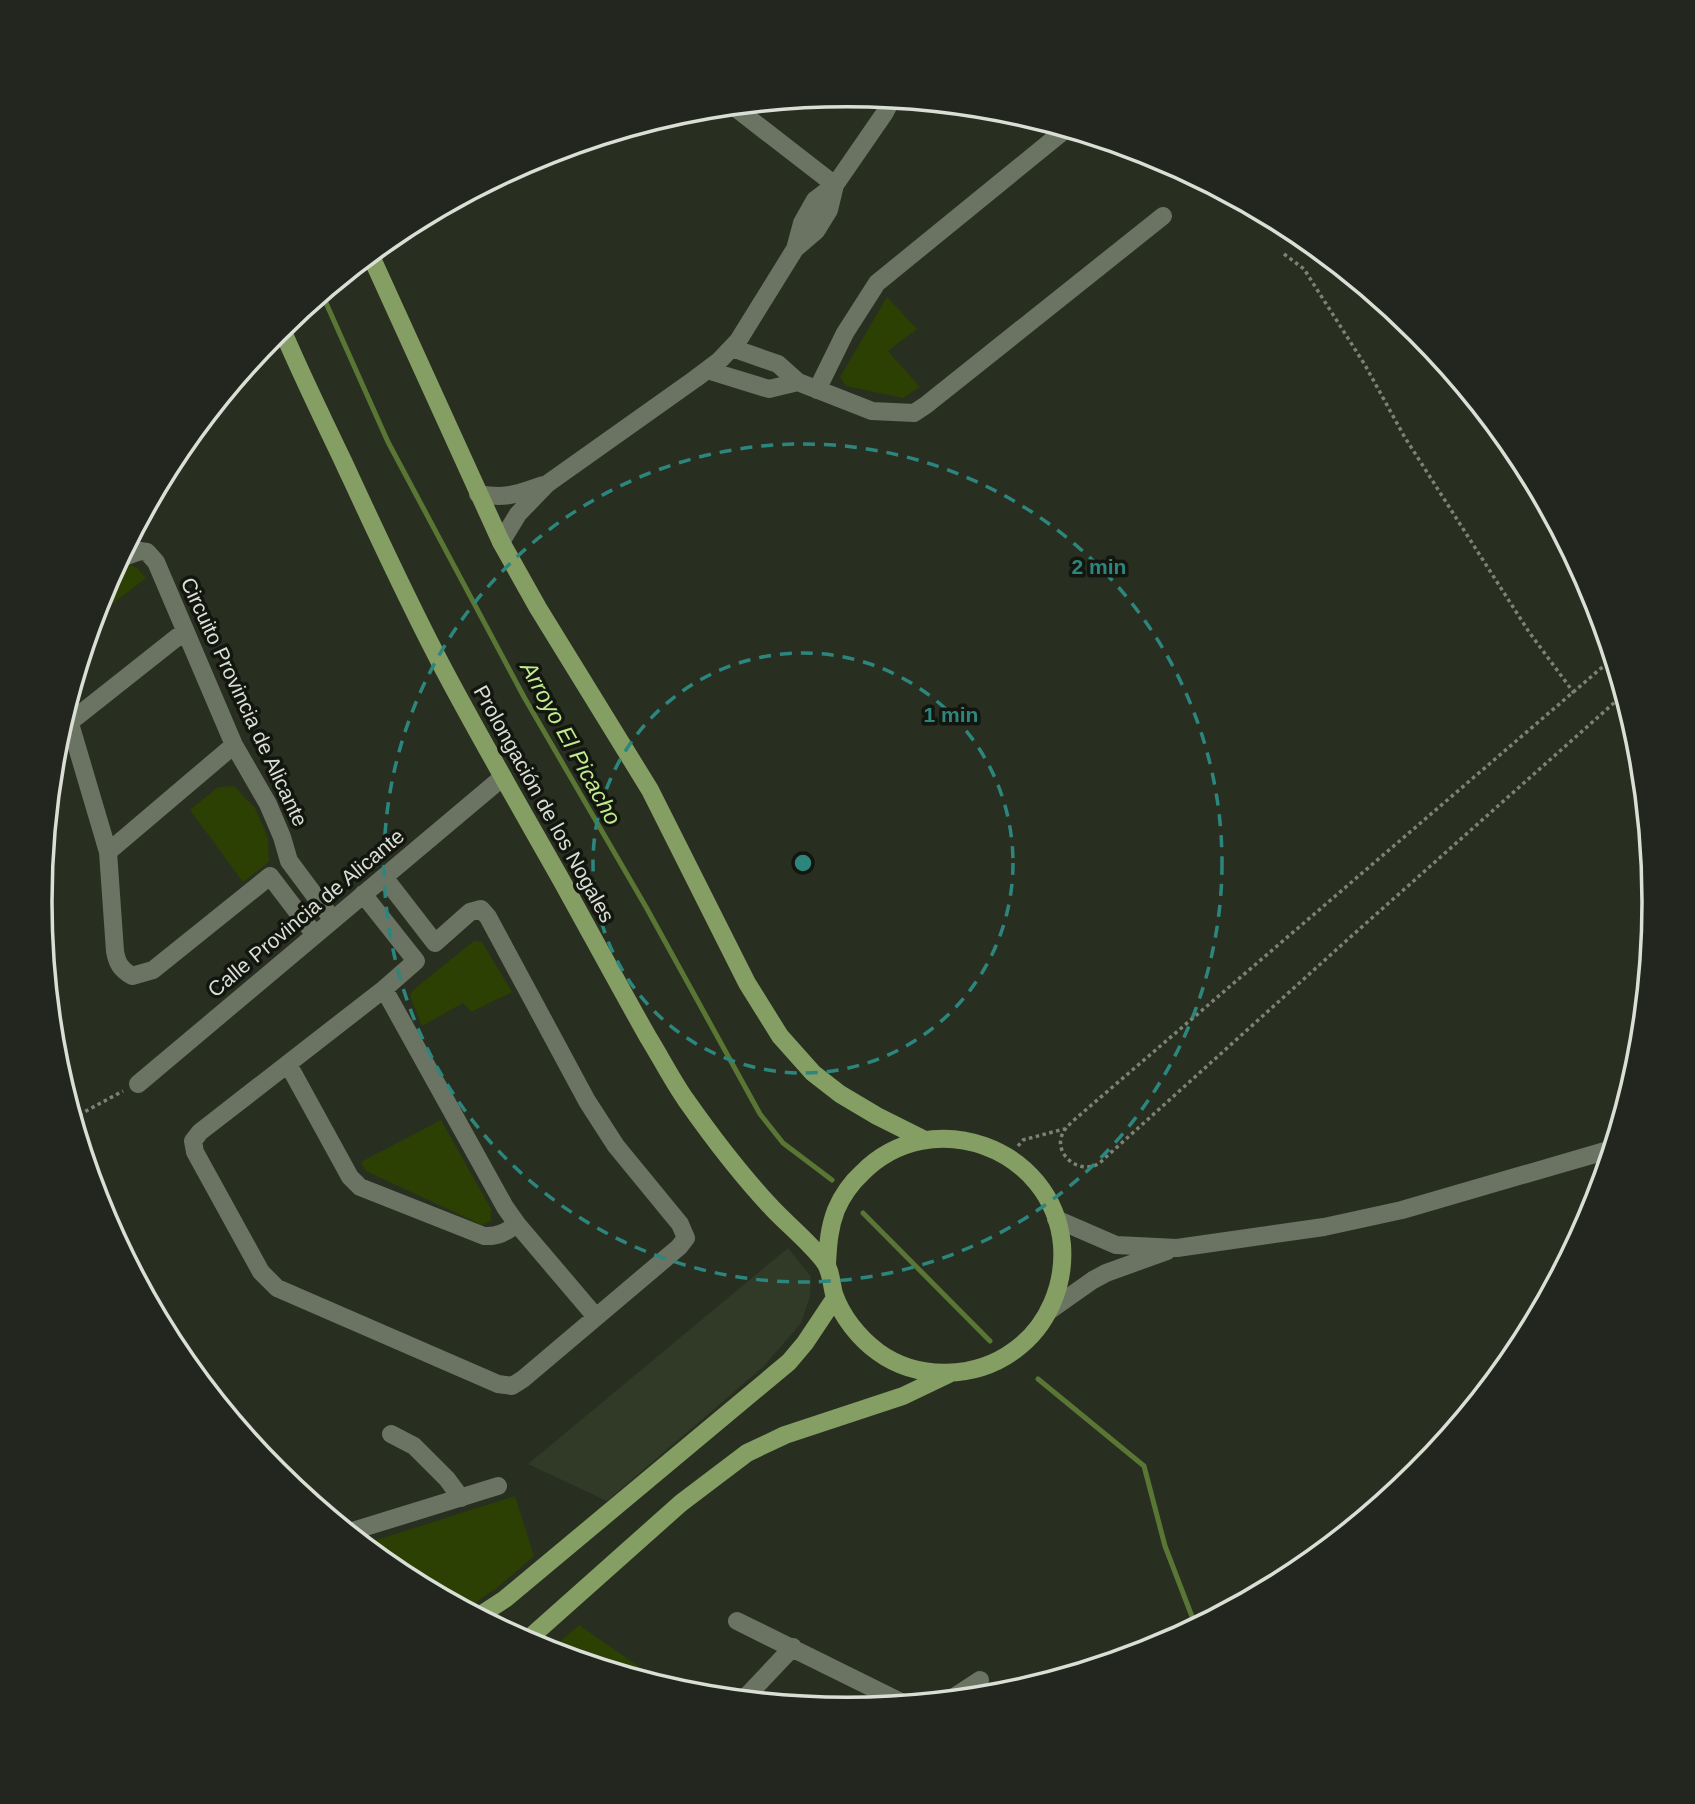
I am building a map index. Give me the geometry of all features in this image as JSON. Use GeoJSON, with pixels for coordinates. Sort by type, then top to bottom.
{"type":"FeatureCollection","features":[{"type":"Feature","properties":{"kind":"main road"},"geometry":{"type":"LineString","coordinates":[[374,264],[501,542],[538,608],[650,790],[747,983],[779,1036],[813,1073],[841,1094],[923,1139]]}},
{"type":"Feature","properties":{"kind":"main road","name":"Prolongación de los Nogales"},"geometry":{"type":"LineString","coordinates":[[286,339],[401,586],[446,673],[682,1095],[730,1160],[769,1205],[827,1264]]}},
{"type":"Feature","properties":{"kind":"main road"},"geometry":{"type":"LineString","coordinates":[[923,1139],[965,1140],[986,1145],[1008,1157],[1036,1182],[1056,1219],[1062,1242],[1062,1266],[1058,1289],[1049,1311],[1035,1331],[1017,1348],[997,1361],[974,1370],[950,1373],[914,1369],[881,1354],[853,1330],[835,1298],[827,1264],[829,1236],[837,1208],[851,1183],[871,1163],[896,1148],[923,1139]]}},
{"type":"Feature","properties":{"kind":"main road"},"geometry":{"type":"LineString","coordinates":[[488,1610],[505,1599],[789,1362],[835,1298]]}},
{"type":"Feature","properties":{"kind":"main road"},"geometry":{"type":"LineString","coordinates":[[535,1633],[681,1503],[747,1453],[785,1435],[903,1396],[950,1373]]}},
{"type":"Feature","properties":{"kind":"street"},"geometry":{"type":"LineString","coordinates":[[501,542],[517,514],[547,484],[707,370],[732,348],[794,249],[802,223],[815,200],[835,185],[887,109]]}},
{"type":"Feature","properties":{"kind":"street"},"geometry":{"type":"LineString","coordinates":[[743,114],[835,185]]}},
{"type":"Feature","properties":{"kind":"street"},"geometry":{"type":"LineString","coordinates":[[817,390],[845,333],[877,283],[1058,136]]}},
{"type":"Feature","properties":{"kind":"street"},"geometry":{"type":"LineString","coordinates":[[732,348],[778,364],[798,382],[872,411],[914,413],[1163,216]]}},
{"type":"Feature","properties":{"kind":"street"},"geometry":{"type":"LineString","coordinates":[[707,370],[769,389],[798,382]]}},
{"type":"Feature","properties":{"kind":"street"},"geometry":{"type":"LineString","coordinates":[[478,494],[509,496],[547,484]]}},
{"type":"Feature","properties":{"kind":"street","name":"Circuito Provincia de Alicante"},"geometry":{"type":"LineString","coordinates":[[132,554],[140,551],[151,556],[234,745],[268,804],[289,860],[333,920]]}},
{"type":"Feature","properties":{"kind":"street"},"geometry":{"type":"LineString","coordinates":[[77,710],[185,631]]}},
{"type":"Feature","properties":{"kind":"street","name":"Circuito Provincia de Alicante"},"geometry":{"type":"LineString","coordinates":[[72,730],[108,852],[115,951],[117,962],[124,971],[132,975],[153,971],[289,860]]}},
{"type":"Feature","properties":{"kind":"street"},"geometry":{"type":"LineString","coordinates":[[108,852],[234,745]]}},
{"type":"Feature","properties":{"kind":"street","name":"Calle Provincia de Alicante"},"geometry":{"type":"LineString","coordinates":[[138,1084],[503,777]]}},
{"type":"Feature","properties":{"kind":"street"},"geometry":{"type":"LineString","coordinates":[[270,876],[315,935]]}},
{"type":"Feature","properties":{"kind":"street"},"geometry":{"type":"LineString","coordinates":[[384,877],[435,943]]}},
{"type":"Feature","properties":{"kind":"street"},"geometry":{"type":"LineString","coordinates":[[363,894],[416,961]]}},
{"type":"Feature","properties":{"kind":"street"},"geometry":{"type":"LineString","coordinates":[[481,909],[488,917],[587,1101],[641,1178],[680,1224],[686,1237],[678,1247],[512,1386],[498,1384],[277,1287],[261,1272],[195,1152],[193,1141],[200,1132],[384,989],[435,943],[470,912],[481,909]]}},
{"type":"Feature","properties":{"kind":"street"},"geometry":{"type":"LineString","coordinates":[[384,989],[505,1207],[596,1317]]}},
{"type":"Feature","properties":{"kind":"street"},"geometry":{"type":"LineString","coordinates":[[288,1064],[350,1177],[360,1187],[485,1236],[503,1234],[517,1224]]}},
{"type":"Feature","properties":{"kind":"street"},"geometry":{"type":"LineString","coordinates":[[1056,1219],[1116,1245],[1177,1248],[1324,1227],[1402,1210],[1602,1152]]}},
{"type":"Feature","properties":{"kind":"street"},"geometry":{"type":"LineString","coordinates":[[1049,1311],[1106,1273],[1177,1248]]}},
{"type":"Feature","properties":{"kind":"street"},"geometry":{"type":"LineString","coordinates":[[391,1434],[414,1446],[447,1479],[461,1498]]}},
{"type":"Feature","properties":{"kind":"street"},"geometry":{"type":"LineString","coordinates":[[359,1529],[498,1486]]}},
{"type":"Feature","properties":{"kind":"street"},"geometry":{"type":"LineString","coordinates":[[737,1621],[888,1695]]}},
{"type":"Feature","properties":{"kind":"street"},"geometry":{"type":"LineString","coordinates":[[752,1691],[793,1647]]}},
{"type":"Feature","properties":{"kind":"street"},"geometry":{"type":"LineString","coordinates":[[969,1687],[980,1680]]}},
{"type":"Feature","properties":{"kind":"path"},"geometry":{"type":"LineString","coordinates":[[1284,254],[1304,269],[1467,535],[1529,632],[1574,693]]}},
{"type":"Feature","properties":{"kind":"path"},"geometry":{"type":"LineString","coordinates":[[1008,1157],[1023,1140],[1064,1129],[1606,665]]}},
{"type":"Feature","properties":{"kind":"path"},"geometry":{"type":"LineString","coordinates":[[1064,1129],[1060,1141],[1064,1156],[1075,1165],[1086,1168],[1096,1166],[1616,701]]}},
{"type":"Feature","properties":{"kind":"path"},"geometry":{"type":"LineString","coordinates":[[82,1114],[138,1084]]}},
{"type":"Feature","properties":{"kind":"shaded area"},"geometry":{"type":"Polygon","coordinates":[[[788,1248],[811,1277],[810,1296],[801,1323],[763,1367],[607,1501],[528,1464],[788,1248]]]}},
{"type":"Feature","properties":{"kind":"green space"},"geometry":{"type":"Polygon","coordinates":[[[887,297],[917,329],[888,351],[920,387],[903,398],[846,386],[840,377],[887,297]]]}},
{"type":"Feature","properties":{"kind":"green space"},"geometry":{"type":"Polygon","coordinates":[[[127,566],[137,568],[146,578],[110,606],[113,598],[127,566]]]}},
{"type":"Feature","properties":{"kind":"green space"},"geometry":{"type":"Polygon","coordinates":[[[234,786],[255,808],[268,838],[269,862],[243,882],[190,810],[218,787],[234,786]]]}},
{"type":"Feature","properties":{"kind":"green space"},"geometry":{"type":"Polygon","coordinates":[[[474,941],[482,942],[512,992],[471,1012],[463,1003],[422,1026],[410,996],[413,990],[474,941]]]}},
{"type":"Feature","properties":{"kind":"green space"},"geometry":{"type":"Polygon","coordinates":[[[441,1120],[491,1209],[491,1221],[482,1225],[366,1171],[361,1162],[441,1120]]]}},
{"type":"Feature","properties":{"kind":"green space"},"geometry":{"type":"Polygon","coordinates":[[[515,1496],[534,1556],[474,1603],[406,1563],[375,1541],[515,1496]]]}},
{"type":"Feature","properties":{"kind":"green space"},"geometry":{"type":"Polygon","coordinates":[[[579,1625],[645,1671],[592,1655],[559,1642],[579,1625]]]}},
{"type":"Feature","properties":{"kind":"waterway","name":"Arroyo El Picacho"},"geometry":{"type":"LineString","coordinates":[[326,302],[388,442],[524,697],[646,907],[760,1114],[783,1143],[832,1180]]}},
{"type":"Feature","properties":{"kind":"waterway","name":"Arroyo El Picacho"},"geometry":{"type":"LineString","coordinates":[[863,1213],[990,1341]]}},
{"type":"Feature","properties":{"kind":"waterway","name":"Arroyo El Picacho"},"geometry":{"type":"LineString","coordinates":[[1038,1379],[1144,1466],[1165,1546],[1193,1618]]}}]}
